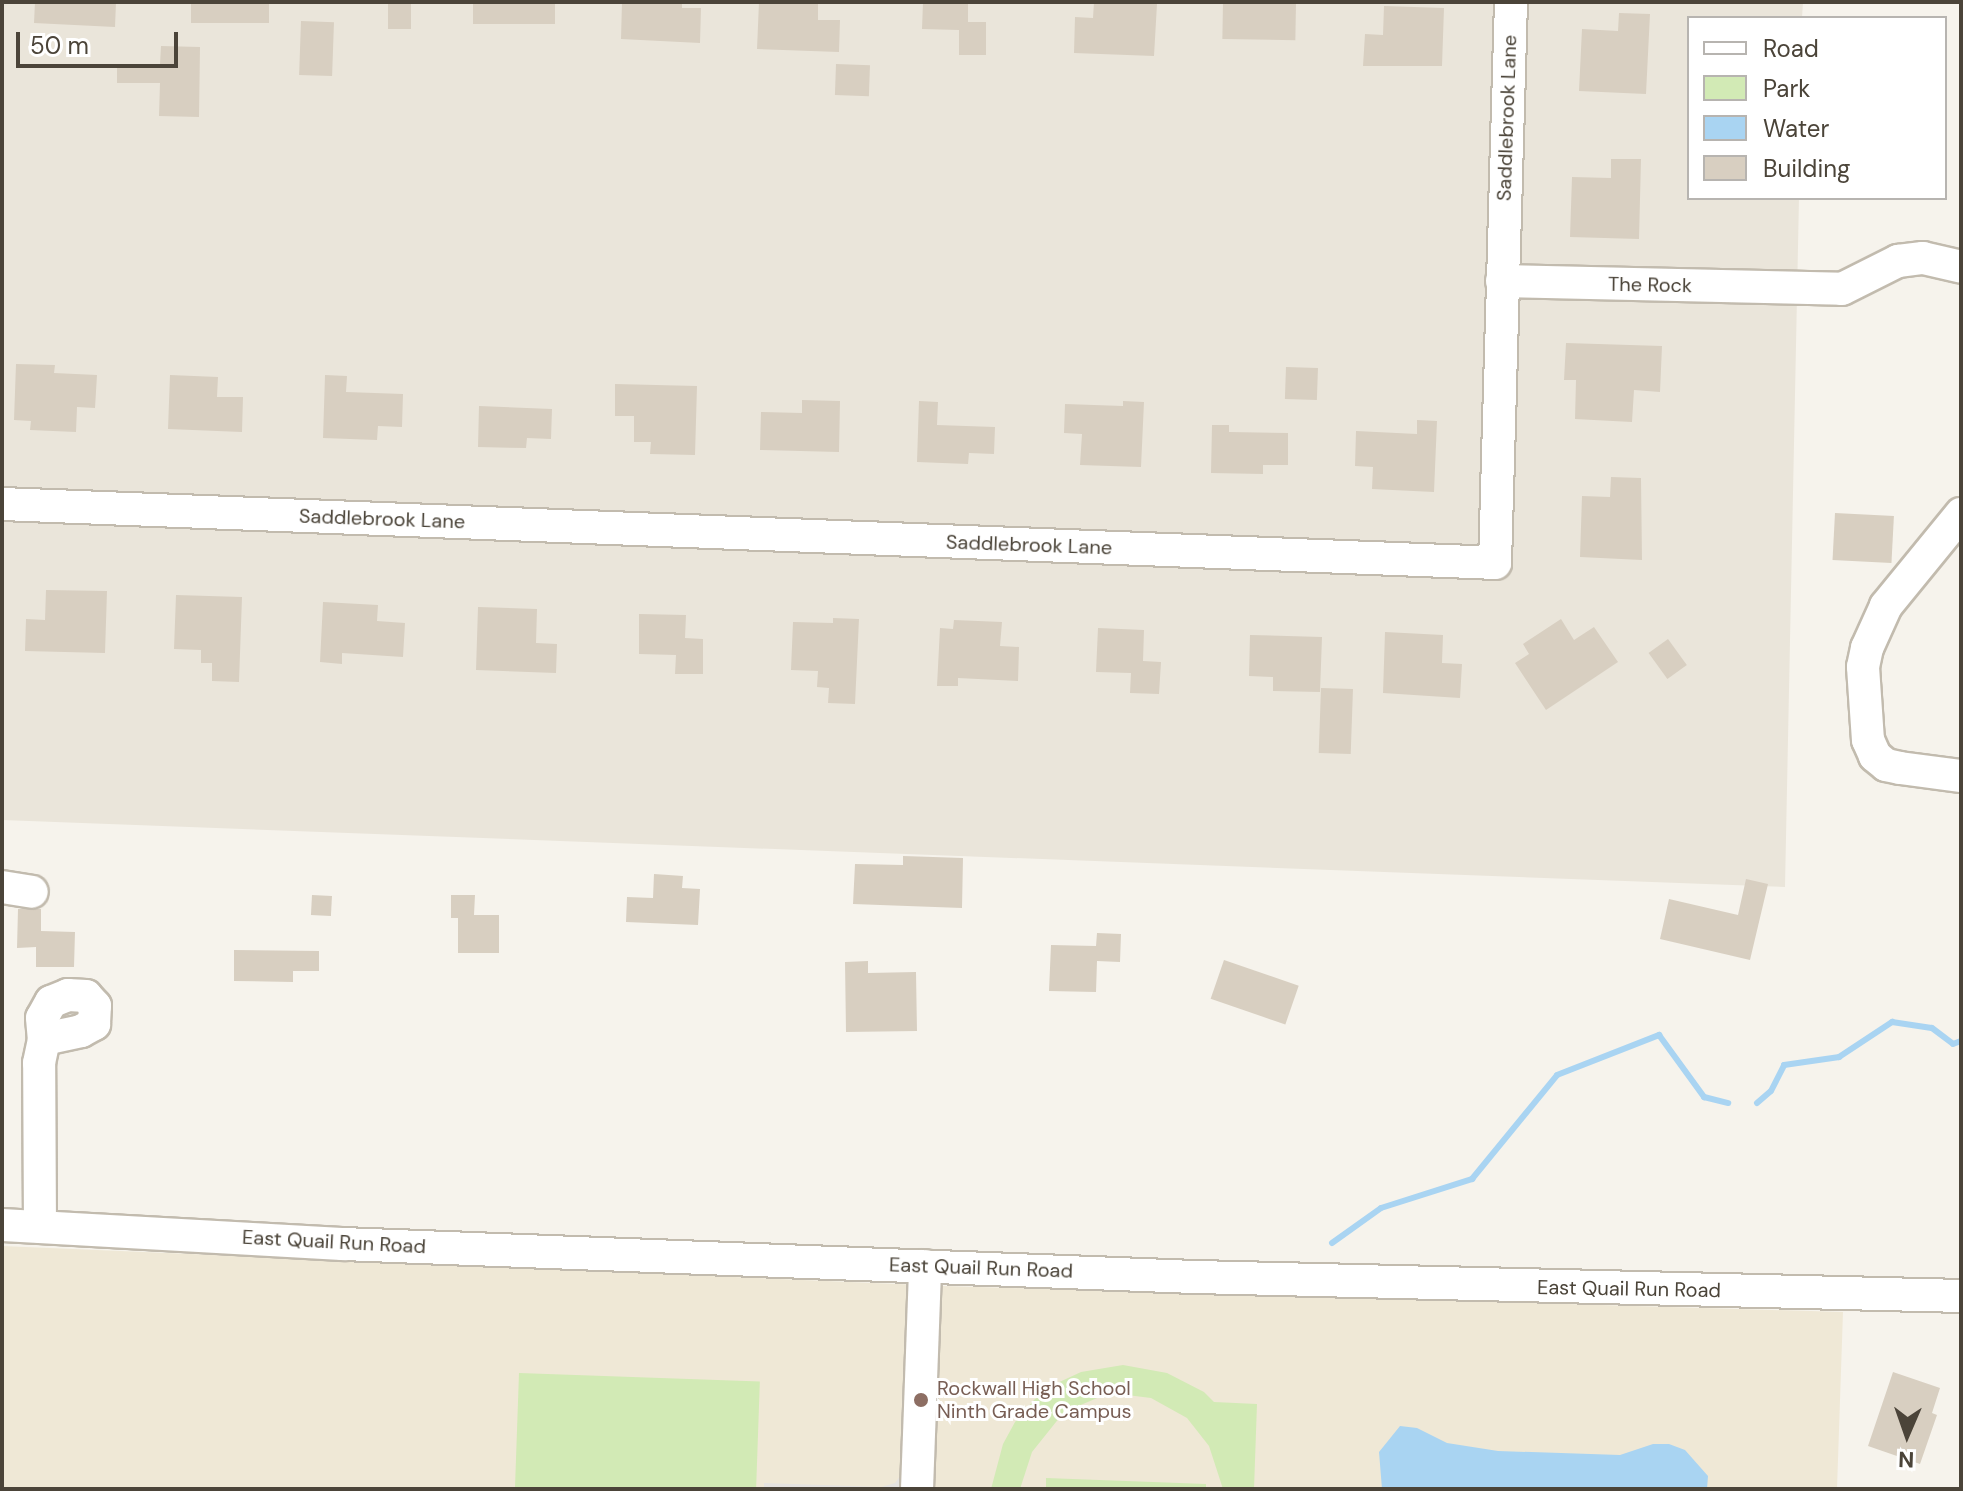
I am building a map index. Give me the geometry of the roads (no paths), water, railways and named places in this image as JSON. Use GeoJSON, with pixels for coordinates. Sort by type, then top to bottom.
{"type":"FeatureCollection","features":[{"type":"Feature","properties":{"kind":"street","name":"Saddlebrook Lane"},"geometry":{"type":"LineString","coordinates":[[2,504],[1495,563],[1511,2]]}},
{"type":"Feature","properties":{"kind":"street","name":"The Rock"},"geometry":{"type":"LineString","coordinates":[[1502,281],[1842,289],[1898,261],[1923,258],[1961,267]]}},
{"type":"Feature","properties":{"kind":"street"},"geometry":{"type":"LineString","coordinates":[[1961,514],[1886,606],[1867,648],[1863,667],[1868,740],[1875,756],[1886,765],[1961,776]]}},
{"type":"Feature","properties":{"kind":"street"},"geometry":{"type":"LineString","coordinates":[[40,1227],[39,1063],[44,1039]]}},
{"type":"Feature","properties":{"kind":"street","name":"East Quail Run Road"},"geometry":{"type":"LineString","coordinates":[[2,1225],[343,1244],[1338,1282],[1961,1296]]}},
{"type":"Feature","properties":{"kind":"street"},"geometry":{"type":"LineString","coordinates":[[917,1489],[925,1266]]}},
{"type":"Feature","properties":{"kind":"water"},"geometry":{"type":"Polygon","coordinates":[[[1400,1426],[1417,1428],[1447,1443],[1498,1451],[1620,1455],[1653,1444],[1669,1444],[1685,1450],[1708,1476],[1707,1489],[1382,1489],[1379,1452],[1400,1426]]]}},
{"type":"Feature","properties":{"kind":"waterway"},"geometry":{"type":"LineString","coordinates":[[1757,1103],[1771,1091],[1784,1065],[1839,1057],[1892,1022],[1932,1028],[1953,1044],[1961,1041]]}},
{"type":"Feature","properties":{"kind":"waterway"},"geometry":{"type":"LineString","coordinates":[[1332,1243],[1381,1208],[1472,1179],[1557,1075],[1659,1035],[1704,1097],[1728,1103]]}},
{"type":"Feature","properties":{"kind":"place","name":"Rockwall High School Ninth Grade Campus"},"geometry":{"type":"Point","coordinates":[921,1400]}}]}
